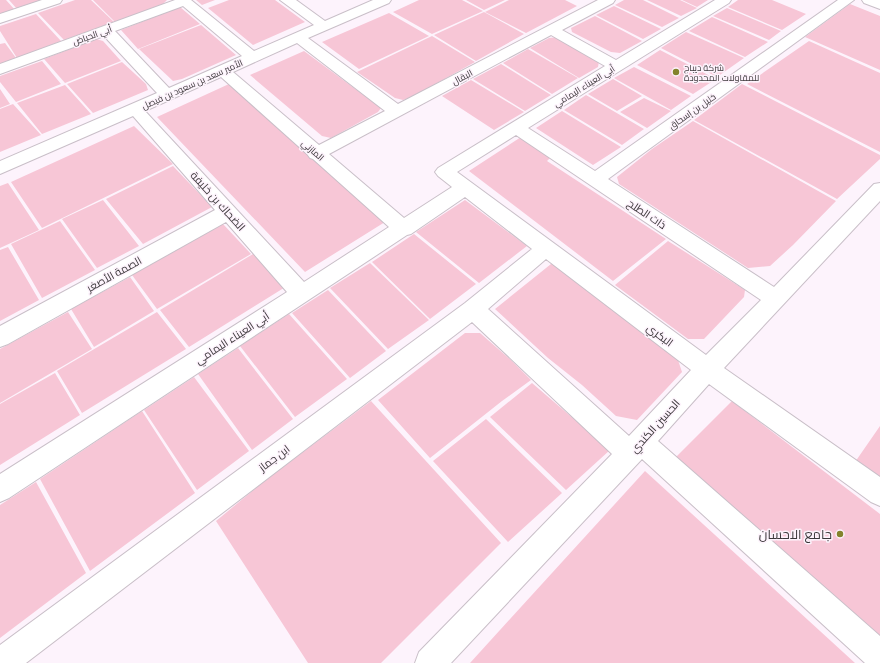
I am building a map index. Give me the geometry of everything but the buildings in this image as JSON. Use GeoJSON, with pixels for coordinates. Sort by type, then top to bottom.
{"type":"FeatureCollection","features":[{"type":"Feature","properties":{"kind":"street"},"geometry":{"type":"LineString","coordinates":[[0,19],[55,0]]}},
{"type":"Feature","properties":{"kind":"street"},"geometry":{"type":"LineString","coordinates":[[184,0],[253,58]]}},
{"type":"Feature","properties":{"kind":"street","name":"أبي الحياض"},"geometry":{"type":"LineString","coordinates":[[0,69],[184,0]]}},
{"type":"Feature","properties":{"kind":"street"},"geometry":{"type":"LineString","coordinates":[[287,0],[324,26]]}},
{"type":"Feature","properties":{"kind":"street","name":"الأمير سعد بن سعود بن فيصل"},"geometry":{"type":"LineString","coordinates":[[0,168],[384,0]]}},
{"type":"Feature","properties":{"kind":"street","name":"البقال"},"geometry":{"type":"LineString","coordinates":[[316,154],[608,0]]}},
{"type":"Feature","properties":{"kind":"street","name":"أبي العيناء اليمامي"},"geometry":{"type":"LineString","coordinates":[[444,172],[724,0]]}},
{"type":"Feature","properties":{"kind":"street","name":"خليل بن إسحاق"},"geometry":{"type":"LineString","coordinates":[[595,180],[847,0]]}},
{"type":"Feature","properties":{"kind":"street"},"geometry":{"type":"LineString","coordinates":[[869,0],[880,4]]}},
{"type":"Feature","properties":{"kind":"street"},"geometry":{"type":"LineString","coordinates":[[106,30],[167,95]]}},
{"type":"Feature","properties":{"kind":"street"},"geometry":{"type":"LineString","coordinates":[[552,30],[616,66]]}},
{"type":"Feature","properties":{"kind":"street"},"geometry":{"type":"LineString","coordinates":[[299,38],[396,111]]}},
{"type":"Feature","properties":{"kind":"street","name":"المازني"},"geometry":{"type":"LineString","coordinates":[[223,70],[316,154],[404,229]]}},
{"type":"Feature","properties":{"kind":"street","name":"الضحاك بن خليفة"},"geometry":{"type":"LineString","coordinates":[[135,109],[301,293]]}},
{"type":"Feature","properties":{"kind":"street","name":"ذات الطلح"},"geometry":{"type":"LineString","coordinates":[[517,128],[776,300]]}},
{"type":"Feature","properties":{"kind":"street","name":"البكري"},"geometry":{"type":"LineString","coordinates":[[444,172],[707,369],[880,493]]}},
{"type":"Feature","properties":{"kind":"street","name":"أبي العيناء اليمامي"},"geometry":{"type":"LineString","coordinates":[[0,489],[301,293],[404,229],[465,188]]}},
{"type":"Feature","properties":{"kind":"street","name":"الحسين الكندي"},"geometry":{"type":"LineString","coordinates":[[430,663],[635,448],[707,369],[776,300],[880,189]]}},
{"type":"Feature","properties":{"kind":"street","name":"الصمة الأصغر"},"geometry":{"type":"LineString","coordinates":[[0,337],[228,212]]}},
{"type":"Feature","properties":{"kind":"street","name":"ابن جماز"},"geometry":{"type":"LineString","coordinates":[[1,663],[473,308],[545,249]]}},
{"type":"Feature","properties":{"kind":"street"},"geometry":{"type":"LineString","coordinates":[[473,308],[880,656]]}},
{"type":"Feature","properties":{"kind":"place","name":"شركة ديباج للمقاولات المحدودة"},"geometry":{"type":"Point","coordinates":[676,72]}},
{"type":"Feature","properties":{"kind":"place","name":"جامع الاحسان"},"geometry":{"type":"Point","coordinates":[840,534]}}]}
